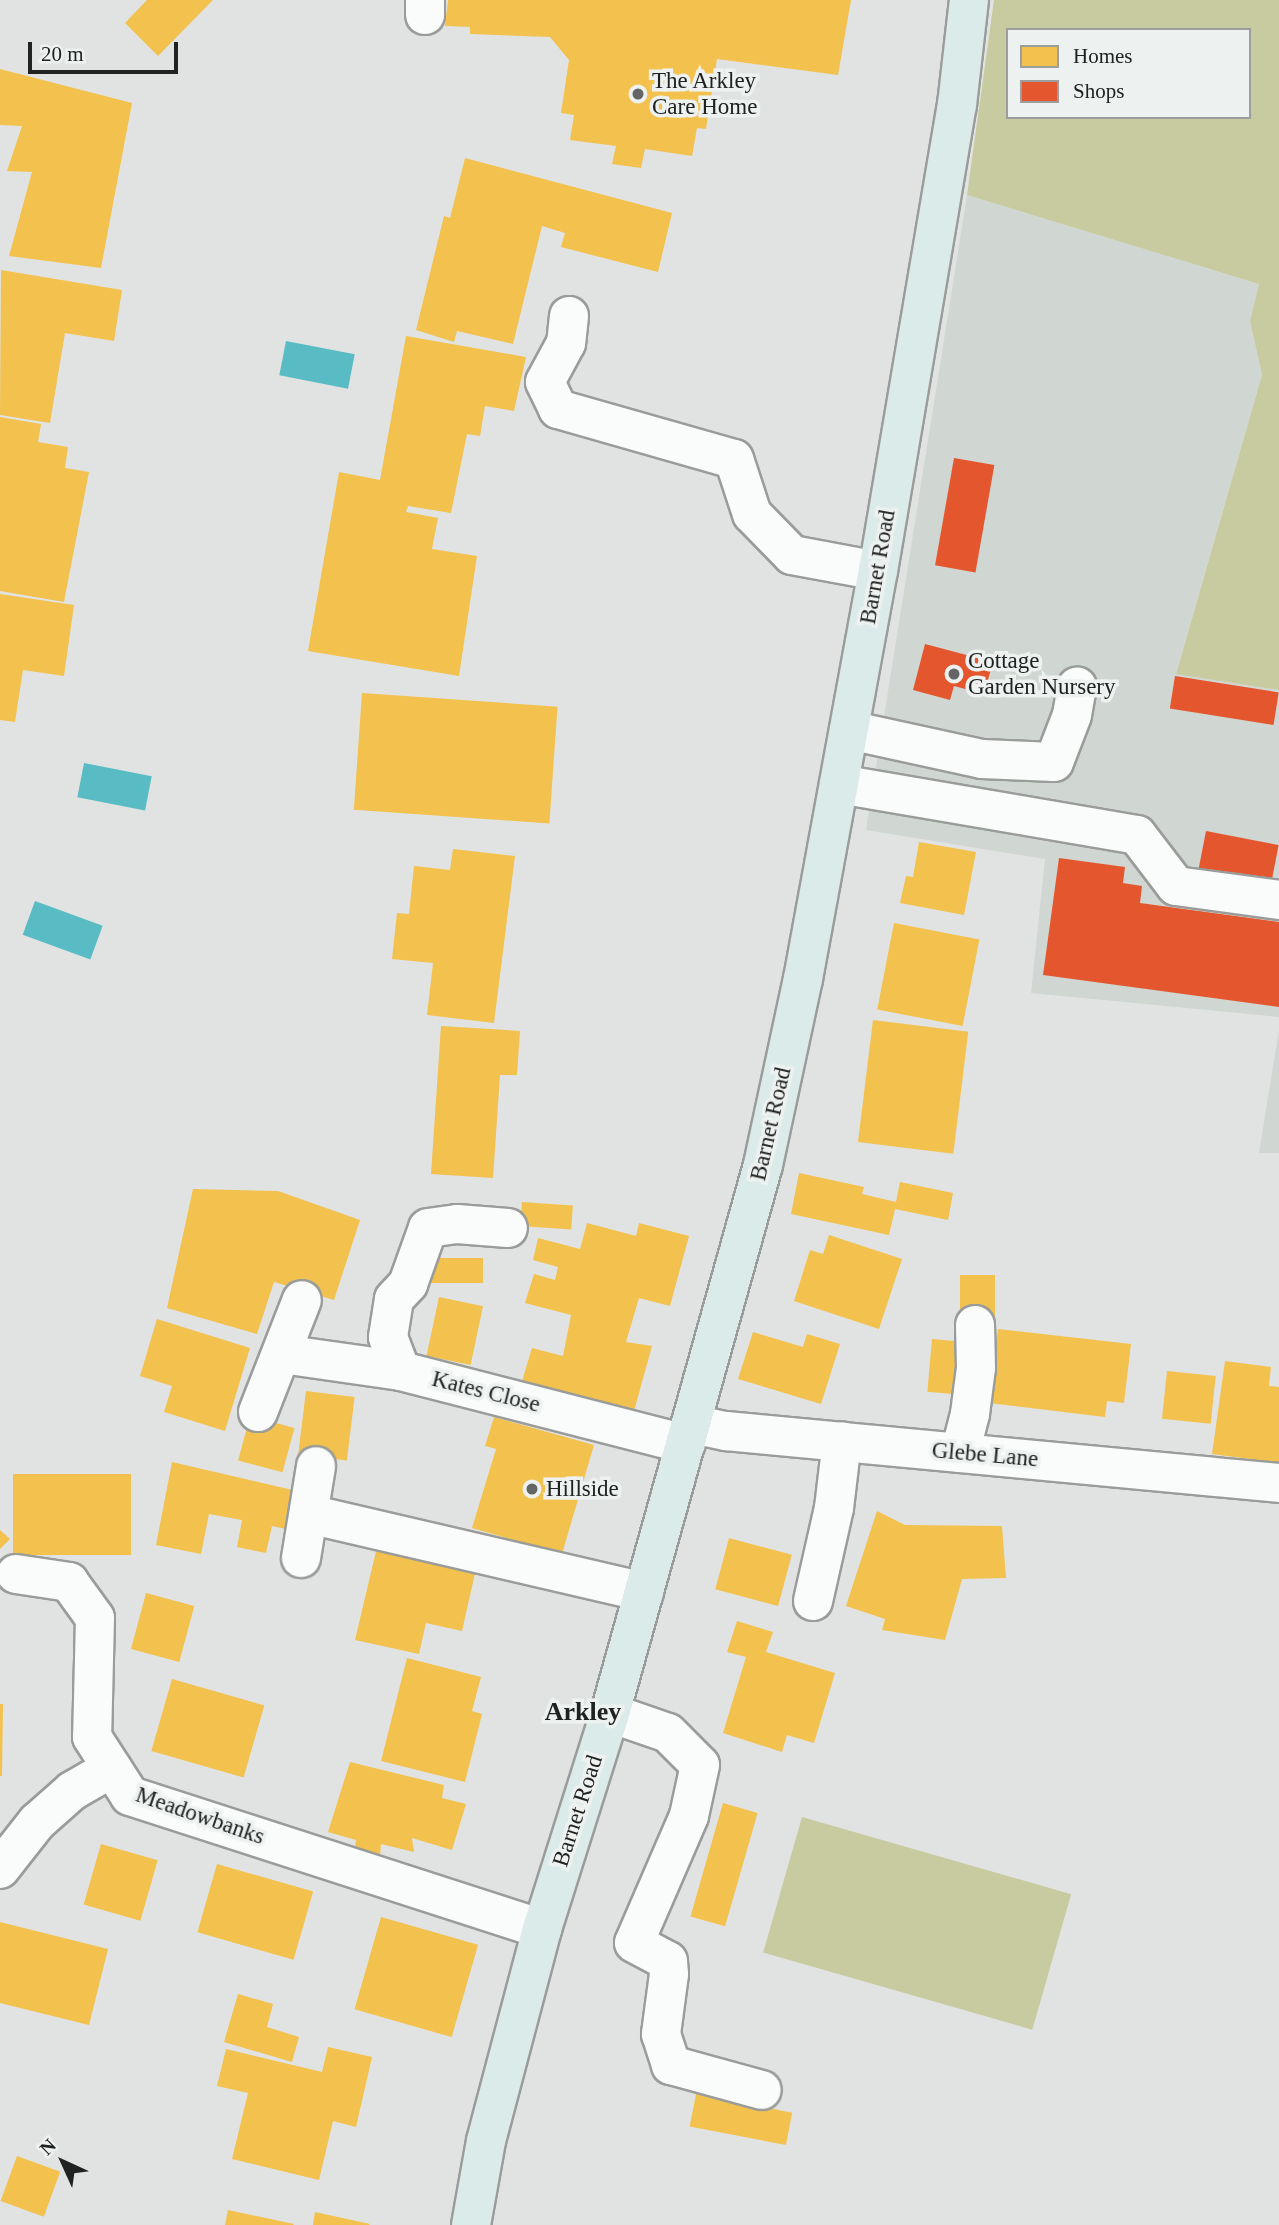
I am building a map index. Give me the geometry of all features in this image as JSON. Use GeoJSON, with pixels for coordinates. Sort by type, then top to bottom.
{"type":"FeatureCollection","features":[{"type":"Feature","properties":{"kind":"main road","name":"Barnet Road"},"geometry":{"type":"LineString","coordinates":[[471,2225],[486,2141],[542,1929],[610,1713],[763,1165],[803,979],[878,570],[955,118],[969,0]]}},
{"type":"Feature","properties":{"kind":"street"},"geometry":{"type":"LineString","coordinates":[[569,316],[566,343],[545,382],[558,409],[734,459],[752,514],[792,555],[878,570]]}},
{"type":"Feature","properties":{"kind":"street"},"geometry":{"type":"LineString","coordinates":[[849,730],[982,759],[1054,762],[1072,715],[1077,687]]}},
{"type":"Feature","properties":{"kind":"street"},"geometry":{"type":"LineString","coordinates":[[839,784],[1137,835],[1176,886],[1279,900]]}},
{"type":"Feature","properties":{"kind":"street"},"geometry":{"type":"LineString","coordinates":[[401,1371],[388,1337],[394,1299],[408,1284],[428,1228],[457,1224],[508,1228]]}},
{"type":"Feature","properties":{"kind":"street"},"geometry":{"type":"LineString","coordinates":[[258,1412],[302,1300]]}},
{"type":"Feature","properties":{"kind":"street"},"geometry":{"type":"LineString","coordinates":[[960,1453],[970,1414],[976,1368],[975,1325]]}},
{"type":"Feature","properties":{"kind":"street","name":"Kates Close"},"geometry":{"type":"LineString","coordinates":[[282,1354],[401,1371],[689,1434]]}},
{"type":"Feature","properties":{"kind":"street","name":"Glebe Lane"},"geometry":{"type":"LineString","coordinates":[[689,1434],[726,1431],[1279,1483]]}},
{"type":"Feature","properties":{"kind":"street"},"geometry":{"type":"LineString","coordinates":[[813,1601],[834,1508],[842,1441]]}},
{"type":"Feature","properties":{"kind":"street"},"geometry":{"type":"LineString","coordinates":[[301,1558],[316,1465]]}},
{"type":"Feature","properties":{"kind":"street"},"geometry":{"type":"LineString","coordinates":[[309,1514],[644,1592]]}},
{"type":"Feature","properties":{"kind":"street","name":"Meadowbanks"},"geometry":{"type":"LineString","coordinates":[[16,1574],[69,1581],[95,1618],[92,1737],[130,1796],[542,1929]]}},
{"type":"Feature","properties":{"kind":"street"},"geometry":{"type":"LineString","coordinates":[[610,1713],[667,1733],[699,1765],[689,1816],[634,1943],[668,1961],[669,1973],[661,2034],[671,2065],[762,2090]]}},
{"type":"Feature","properties":{"kind":"street"},"geometry":{"type":"LineString","coordinates":[[0,1869],[37,1822],[72,1791],[112,1768]]}},
{"type":"Feature","properties":{"kind":"shaded area"},"geometry":{"type":"Polygon","coordinates":[[[967,195],[1259,284],[1250,321],[1262,375],[1176,673],[1279,690],[1279,1017],[1031,993],[1045,859],[866,830],[967,195]]]}},
{"type":"Feature","properties":{"kind":"shaded area"},"geometry":{"type":"Polygon","coordinates":[[[1279,1030],[1279,1153],[1259,1153],[1279,1030]]]}},
{"type":"Feature","properties":{"kind":"green space"},"geometry":{"type":"Polygon","coordinates":[[[994,0],[1279,0],[1279,690],[1176,674],[1262,375],[1250,321],[1259,284],[967,195],[994,0]]]}},
{"type":"Feature","properties":{"kind":"green space"},"geometry":{"type":"Polygon","coordinates":[[[802,1817],[1071,1894],[1032,2030],[763,1953],[802,1817]]]}},
{"type":"Feature","properties":{"kind":"water"},"geometry":{"type":"Polygon","coordinates":[[[286,341],[355,354],[348,389],[279,375],[286,341]]]}},
{"type":"Feature","properties":{"kind":"water"},"geometry":{"type":"Polygon","coordinates":[[[84,763],[152,776],[145,811],[77,797],[84,763]]]}},
{"type":"Feature","properties":{"kind":"water"},"geometry":{"type":"Polygon","coordinates":[[[35,901],[103,926],[90,959],[23,935],[35,901]]]}},
{"type":"Feature","properties":{"kind":"building: Homes"},"geometry":{"type":"Polygon","coordinates":[[[147,0],[213,0],[158,56],[125,23],[147,0]]]}},
{"type":"Feature","properties":{"kind":"building: Homes","name":"The Arkley Care Home"},"geometry":{"type":"Polygon","coordinates":[[[448,0],[851,0],[838,75],[717,59],[706,129],[697,128],[692,156],[645,149],[641,168],[612,164],[616,146],[570,140],[574,115],[561,113],[569,60],[550,37],[470,34],[470,27],[445,26],[448,0]]]}},
{"type":"Feature","properties":{"kind":"building: Homes"},"geometry":{"type":"Polygon","coordinates":[[[0,69],[132,103],[101,268],[9,256],[32,172],[7,171],[22,126],[0,125],[0,69]]]}},
{"type":"Feature","properties":{"kind":"building: Homes"},"geometry":{"type":"Polygon","coordinates":[[[465,158],[672,213],[658,272],[561,247],[565,233],[542,226],[513,344],[457,331],[454,342],[416,330],[444,216],[450,218],[465,158]]]}},
{"type":"Feature","properties":{"kind":"building: Homes"},"geometry":{"type":"Polygon","coordinates":[[[1,270],[122,290],[114,341],[65,333],[50,423],[0,415],[1,270]]]}},
{"type":"Feature","properties":{"kind":"building: Homes"},"geometry":{"type":"Polygon","coordinates":[[[406,336],[526,357],[514,411],[485,406],[480,436],[467,434],[451,513],[408,506],[406,512],[438,518],[432,549],[477,556],[459,676],[308,651],[339,472],[380,480],[406,336]]]}},
{"type":"Feature","properties":{"kind":"building: Homes"},"geometry":{"type":"Polygon","coordinates":[[[0,417],[41,424],[38,442],[68,447],[65,468],[89,472],[64,602],[0,591],[0,417]]]}},
{"type":"Feature","properties":{"kind":"building: Homes"},"geometry":{"type":"Polygon","coordinates":[[[0,594],[74,605],[64,676],[23,670],[15,722],[0,720],[0,594]]]}},
{"type":"Feature","properties":{"kind":"building: Homes"},"geometry":{"type":"Polygon","coordinates":[[[362,693],[558,707],[549,823],[354,810],[362,693]]]}},
{"type":"Feature","properties":{"kind":"building: Homes"},"geometry":{"type":"Polygon","coordinates":[[[919,842],[976,852],[964,915],[900,903],[906,876],[913,877],[919,842]]]}},
{"type":"Feature","properties":{"kind":"building: Homes"},"geometry":{"type":"Polygon","coordinates":[[[453,849],[515,856],[494,1023],[427,1015],[433,963],[392,959],[397,913],[409,914],[414,866],[450,870],[453,849]]]}},
{"type":"Feature","properties":{"kind":"building: Homes"},"geometry":{"type":"Polygon","coordinates":[[[894,923],[979,940],[963,1026],[877,1009],[894,923]]]}},
{"type":"Feature","properties":{"kind":"building: Homes"},"geometry":{"type":"Polygon","coordinates":[[[873,1020],[968,1032],[953,1154],[858,1142],[873,1020]]]}},
{"type":"Feature","properties":{"kind":"building: Homes"},"geometry":{"type":"Polygon","coordinates":[[[441,1026],[520,1031],[517,1075],[500,1075],[493,1178],[431,1174],[441,1026]]]}},
{"type":"Feature","properties":{"kind":"building: Homes"},"geometry":{"type":"Polygon","coordinates":[[[799,1173],[864,1187],[862,1194],[896,1202],[900,1182],[953,1193],[948,1220],[895,1209],[889,1235],[791,1214],[799,1173]]]}},
{"type":"Feature","properties":{"kind":"building: Homes"},"geometry":{"type":"Polygon","coordinates":[[[193,1189],[278,1191],[360,1220],[334,1300],[274,1282],[257,1334],[167,1308],[193,1189]]]}},
{"type":"Feature","properties":{"kind":"building: Homes"},"geometry":{"type":"Polygon","coordinates":[[[522,1202],[573,1206],[571,1229],[520,1226],[522,1202]]]}},
{"type":"Feature","properties":{"kind":"building: Homes"},"geometry":{"type":"Polygon","coordinates":[[[587,1223],[636,1236],[639,1223],[689,1236],[670,1306],[639,1298],[626,1342],[652,1346],[631,1422],[519,1391],[532,1348],[563,1356],[571,1315],[525,1303],[534,1274],[555,1280],[558,1267],[533,1260],[538,1238],[580,1249],[587,1223]]]}},
{"type":"Feature","properties":{"kind":"building: Homes"},"geometry":{"type":"Polygon","coordinates":[[[829,1235],[902,1259],[879,1329],[794,1301],[810,1250],[823,1254],[829,1235]]]}},
{"type":"Feature","properties":{"kind":"building: Homes"},"geometry":{"type":"Polygon","coordinates":[[[428,1258],[483,1258],[483,1283],[428,1283],[428,1258]]]}},
{"type":"Feature","properties":{"kind":"building: Homes"},"geometry":{"type":"Polygon","coordinates":[[[960,1275],[995,1275],[995,1320],[960,1320],[960,1275]]]}},
{"type":"Feature","properties":{"kind":"building: Homes"},"geometry":{"type":"Polygon","coordinates":[[[439,1297],[483,1306],[471,1365],[427,1356],[439,1297]]]}},
{"type":"Feature","properties":{"kind":"building: Homes"},"geometry":{"type":"Polygon","coordinates":[[[157,1319],[250,1348],[225,1431],[164,1412],[172,1386],[140,1376],[157,1319]]]}},
{"type":"Feature","properties":{"kind":"building: Homes"},"geometry":{"type":"Polygon","coordinates":[[[998,1329],[1131,1344],[1124,1403],[1107,1401],[1105,1417],[989,1403],[998,1329]]]}},
{"type":"Feature","properties":{"kind":"building: Homes"},"geometry":{"type":"Polygon","coordinates":[[[753,1332],[803,1347],[807,1334],[840,1344],[821,1404],[738,1379],[753,1332]]]}},
{"type":"Feature","properties":{"kind":"building: Homes"},"geometry":{"type":"Polygon","coordinates":[[[932,1339],[966,1342],[961,1395],[927,1392],[932,1339]]]}},
{"type":"Feature","properties":{"kind":"building: Homes"},"geometry":{"type":"Polygon","coordinates":[[[1225,1361],[1271,1367],[1269,1386],[1279,1387],[1279,1463],[1212,1454],[1225,1361]]]}},
{"type":"Feature","properties":{"kind":"building: Homes"},"geometry":{"type":"Polygon","coordinates":[[[1167,1371],[1216,1376],[1211,1424],[1162,1419],[1167,1371]]]}},
{"type":"Feature","properties":{"kind":"building: Homes"},"geometry":{"type":"Polygon","coordinates":[[[306,1391],[355,1397],[347,1460],[298,1455],[306,1391]]]}},
{"type":"Feature","properties":{"kind":"building: Homes"},"geometry":{"type":"Polygon","coordinates":[[[250,1416],[294,1428],[283,1472],[238,1460],[250,1416]]]}},
{"type":"Feature","properties":{"kind":"building: Homes","name":"Hillside"},"geometry":{"type":"Polygon","coordinates":[[[494,1417],[594,1445],[562,1554],[472,1528],[496,1449],[485,1446],[494,1417]]]}},
{"type":"Feature","properties":{"kind":"building: Homes"},"geometry":{"type":"Polygon","coordinates":[[[172,1462],[301,1492],[295,1531],[272,1526],[266,1553],[237,1547],[242,1520],[209,1514],[201,1554],[156,1545],[172,1462]]]}},
{"type":"Feature","properties":{"kind":"building: Homes"},"geometry":{"type":"Polygon","coordinates":[[[13,1474],[131,1474],[131,1555],[13,1555],[13,1474]]]}},
{"type":"Feature","properties":{"kind":"building: Homes"},"geometry":{"type":"Polygon","coordinates":[[[877,1511],[905,1525],[1002,1526],[1006,1578],[962,1579],[945,1640],[882,1630],[885,1619],[846,1606],[877,1511]]]}},
{"type":"Feature","properties":{"kind":"building: Homes"},"geometry":{"type":"Polygon","coordinates":[[[0,1530],[10,1539],[0,1549],[0,1530]]]}},
{"type":"Feature","properties":{"kind":"building: Homes"},"geometry":{"type":"Polygon","coordinates":[[[729,1538],[792,1555],[778,1606],[715,1589],[729,1538]]]}},
{"type":"Feature","properties":{"kind":"building: Homes"},"geometry":{"type":"Polygon","coordinates":[[[377,1547],[476,1569],[462,1631],[426,1623],[419,1654],[355,1640],[377,1547]]]}},
{"type":"Feature","properties":{"kind":"building: Homes"},"geometry":{"type":"Polygon","coordinates":[[[146,1593],[194,1606],[179,1662],[131,1649],[146,1593]]]}},
{"type":"Feature","properties":{"kind":"building: Homes"},"geometry":{"type":"Polygon","coordinates":[[[737,1621],[773,1632],[766,1652],[835,1673],[814,1743],[787,1735],[782,1752],[723,1733],[746,1657],[727,1652],[737,1621]]]}},
{"type":"Feature","properties":{"kind":"building: Homes"},"geometry":{"type":"Polygon","coordinates":[[[407,1658],[481,1677],[472,1711],[482,1714],[465,1782],[381,1761],[407,1658]]]}},
{"type":"Feature","properties":{"kind":"building: Homes"},"geometry":{"type":"Polygon","coordinates":[[[172,1679],[264,1705],[244,1778],[151,1751],[172,1679]]]}},
{"type":"Feature","properties":{"kind":"building: Homes"},"geometry":{"type":"Polygon","coordinates":[[[0,1704],[3,1704],[2,1776],[0,1776],[0,1704]]]}},
{"type":"Feature","properties":{"kind":"building: Homes"},"geometry":{"type":"Polygon","coordinates":[[[350,1762],[444,1785],[442,1798],[466,1804],[452,1850],[412,1838],[414,1852],[381,1844],[380,1855],[355,1849],[356,1840],[328,1832],[350,1762]]]}},
{"type":"Feature","properties":{"kind":"building: Homes"},"geometry":{"type":"Polygon","coordinates":[[[723,1803],[758,1813],[725,1926],[690,1916],[723,1803]]]}},
{"type":"Feature","properties":{"kind":"building: Homes"},"geometry":{"type":"Polygon","coordinates":[[[101,1844],[158,1860],[140,1921],[84,1905],[101,1844]]]}},
{"type":"Feature","properties":{"kind":"building: Homes"},"geometry":{"type":"Polygon","coordinates":[[[217,1864],[313,1892],[294,1960],[197,1932],[217,1864]]]}},
{"type":"Feature","properties":{"kind":"building: Homes"},"geometry":{"type":"Polygon","coordinates":[[[381,1917],[478,1945],[452,2037],[355,2009],[381,1917]]]}},
{"type":"Feature","properties":{"kind":"building: Homes"},"geometry":{"type":"Polygon","coordinates":[[[0,1922],[108,1949],[89,2025],[0,2003],[0,1922]]]}},
{"type":"Feature","properties":{"kind":"building: Homes"},"geometry":{"type":"Polygon","coordinates":[[[238,1994],[273,2004],[267,2027],[299,2037],[292,2062],[224,2042],[238,1994]]]}},
{"type":"Feature","properties":{"kind":"building: Homes"},"geometry":{"type":"Polygon","coordinates":[[[328,2047],[372,2057],[356,2127],[333,2121],[319,2180],[232,2159],[248,2093],[217,2086],[226,2049],[322,2072],[328,2047]]]}},
{"type":"Feature","properties":{"kind":"building: Homes"},"geometry":{"type":"Polygon","coordinates":[[[696,2094],[792,2113],[786,2145],[690,2126],[696,2094]]]}},
{"type":"Feature","properties":{"kind":"building: Homes"},"geometry":{"type":"Polygon","coordinates":[[[17,2156],[60,2172],[44,2217],[1,2201],[17,2156]]]}},
{"type":"Feature","properties":{"kind":"building: Homes"},"geometry":{"type":"Polygon","coordinates":[[[228,2210],[294,2224],[225,2225],[228,2210]]]}},
{"type":"Feature","properties":{"kind":"building: Homes"},"geometry":{"type":"Polygon","coordinates":[[[315,2212],[370,2224],[313,2225],[315,2212]]]}},
{"type":"Feature","properties":{"kind":"building: Shops"},"geometry":{"type":"Polygon","coordinates":[[[954,458],[994,465],[975,572],[935,565],[954,458]]]}},
{"type":"Feature","properties":{"kind":"building: Shops","name":"Cottage Garden Nursery"},"geometry":{"type":"Polygon","coordinates":[[[925,644],[993,662],[984,694],[954,686],[950,700],[913,690],[925,644]]]}},
{"type":"Feature","properties":{"kind":"building: Shops"},"geometry":{"type":"Polygon","coordinates":[[[1175,676],[1279,692],[1274,725],[1170,709],[1175,676]]]}},
{"type":"Feature","properties":{"kind":"building: Shops"},"geometry":{"type":"Polygon","coordinates":[[[1206,831],[1279,845],[1271,883],[1199,869],[1206,831]]]}},
{"type":"Feature","properties":{"kind":"building: Shops"},"geometry":{"type":"Polygon","coordinates":[[[1059,858],[1125,867],[1123,883],[1142,886],[1140,903],[1279,922],[1279,1007],[1043,975],[1059,858]]]}},
{"type":"Feature","properties":{"kind":"place","name":"The Arkley Care Home"},"geometry":{"type":"Point","coordinates":[638,94]}},
{"type":"Feature","properties":{"kind":"place","name":"Cottage Garden Nursery"},"geometry":{"type":"Point","coordinates":[954,674]}},
{"type":"Feature","properties":{"kind":"place","name":"Hillside"},"geometry":{"type":"Point","coordinates":[532,1489]}},
{"type":"Feature","properties":{"kind":"district","name":"Arkley"},"geometry":{"type":"Point","coordinates":[583,1712]}}]}
